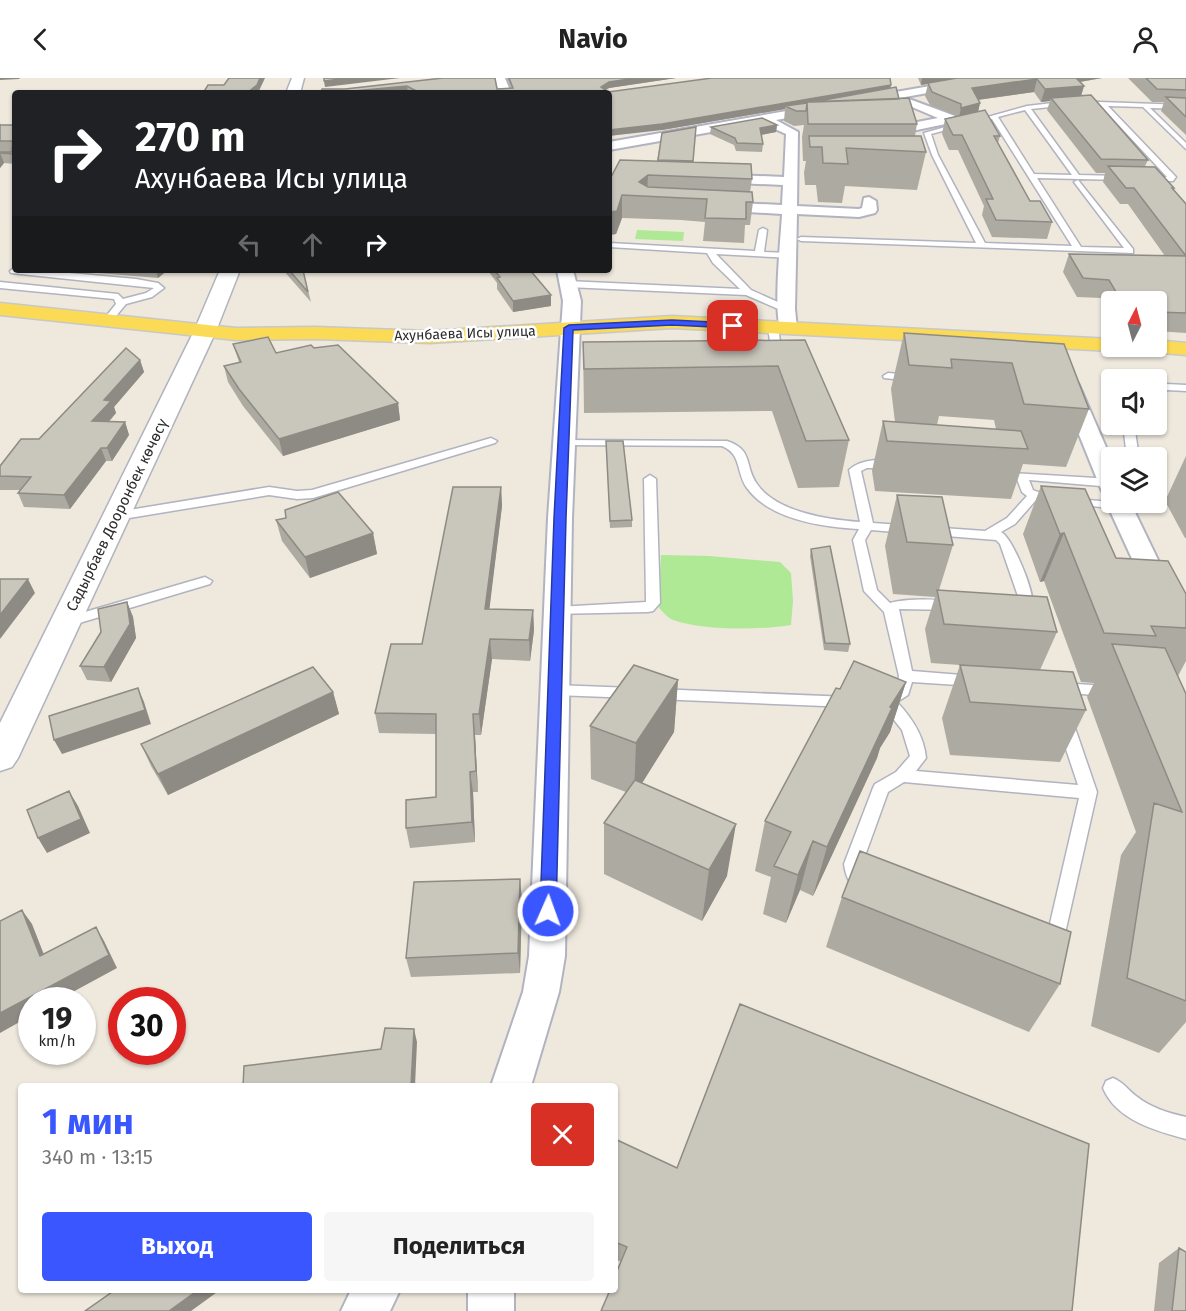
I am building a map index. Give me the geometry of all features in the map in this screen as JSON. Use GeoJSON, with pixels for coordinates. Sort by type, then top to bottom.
{"type":"FeatureCollection","features":[{"type":"Feature","properties":{"kind":"main road","name":"Садырбаев Дооронбек көчөсү"},"geometry":{"type":"LineString","coordinates":[[0,758],[205,331],[229,273]]}},
{"type":"Feature","properties":{"kind":"main road","name":"Ахунбаева Исы улица"},"geometry":{"type":"LineString","coordinates":[[0,309],[236,334],[315,333],[572,338],[672,322],[782,322],[1060,370],[1101,350]]}},
{"type":"Feature","properties":{"kind":"main road"},"geometry":{"type":"LineString","coordinates":[[1167,348],[1186,349]]}},
{"type":"Feature","properties":{"kind":"street"},"geometry":{"type":"LineString","coordinates":[[612,145],[995,78]]}},
{"type":"Feature","properties":{"kind":"street"},"geometry":{"type":"LineString","coordinates":[[868,130],[912,127],[951,119],[909,102]]}},
{"type":"Feature","properties":{"kind":"street"},"geometry":{"type":"LineString","coordinates":[[762,118],[797,132],[790,209],[790,256],[782,322]]}},
{"type":"Feature","properties":{"kind":"street"},"geometry":{"type":"LineString","coordinates":[[698,177],[795,171]]}},
{"type":"Feature","properties":{"kind":"street"},"geometry":{"type":"LineString","coordinates":[[695,205],[859,213],[870,210],[869,201]]}},
{"type":"Feature","properties":{"kind":"street"},"geometry":{"type":"LineString","coordinates":[[512,1083],[541,992],[547,956],[557,611],[564,443],[572,338],[572,301],[566,277]]}},
{"type":"Feature","properties":{"kind":"street"},"geometry":{"type":"LineString","coordinates":[[1060,370],[1101,463]]}},
{"type":"Feature","properties":{"kind":"street"},"geometry":{"type":"LineString","coordinates":[[1124,513],[1186,646]]}},
{"type":"Feature","properties":{"kind":"street"},"geometry":{"type":"LineString","coordinates":[[364,1311],[375,1293]]}},
{"type":"Feature","properties":{"kind":"street"},"geometry":{"type":"LineString","coordinates":[[490,1311],[491,1293]]}},
{"type":"Feature","properties":{"kind":"lane"},"geometry":{"type":"LineString","coordinates":[[983,119],[1027,108],[1061,104],[1186,107]]}},
{"type":"Feature","properties":{"kind":"lane"},"geometry":{"type":"LineString","coordinates":[[1103,104],[1176,179],[1137,178]]}},
{"type":"Feature","properties":{"kind":"lane"},"geometry":{"type":"LineString","coordinates":[[1144,105],[1186,147]]}},
{"type":"Feature","properties":{"kind":"lane"},"geometry":{"type":"LineString","coordinates":[[801,239],[1130,251],[1027,108]]}},
{"type":"Feature","properties":{"kind":"lane"},"geometry":{"type":"LineString","coordinates":[[994,116],[1078,249]]}},
{"type":"Feature","properties":{"kind":"lane"},"geometry":{"type":"LineString","coordinates":[[973,122],[927,133],[935,155],[982,246]]}},
{"type":"Feature","properties":{"kind":"lane"},"geometry":{"type":"LineString","coordinates":[[1032,176],[1078,179],[1125,178]]}},
{"type":"Feature","properties":{"kind":"lane"},"geometry":{"type":"LineString","coordinates":[[759,254],[763,230]]}},
{"type":"Feature","properties":{"kind":"lane"},"geometry":{"type":"LineString","coordinates":[[612,245],[790,256]]}},
{"type":"Feature","properties":{"kind":"lane"},"geometry":{"type":"LineString","coordinates":[[710,251],[716,261],[782,322],[776,348],[769,352],[758,353]]}},
{"type":"Feature","properties":{"kind":"lane"},"geometry":{"type":"LineString","coordinates":[[0,284],[13,273]]}},
{"type":"Feature","properties":{"kind":"lane"},"geometry":{"type":"LineString","coordinates":[[37,273],[136,282],[160,288],[149,296],[122,302],[108,320]]}},
{"type":"Feature","properties":{"kind":"lane"},"geometry":{"type":"LineString","coordinates":[[566,277],[748,292]]}},
{"type":"Feature","properties":{"kind":"lane"},"geometry":{"type":"LineString","coordinates":[[0,284],[114,295],[122,302]]}},
{"type":"Feature","properties":{"kind":"lane"},"geometry":{"type":"LineString","coordinates":[[888,376],[922,379]]}},
{"type":"Feature","properties":{"kind":"lane"},"geometry":{"type":"LineString","coordinates":[[1167,387],[1186,388]]}},
{"type":"Feature","properties":{"kind":"lane"},"geometry":{"type":"LineString","coordinates":[[117,516],[269,491],[297,495],[313,494],[491,441]]}},
{"type":"Feature","properties":{"kind":"lane"},"geometry":{"type":"LineString","coordinates":[[564,443],[723,443],[741,451],[745,474],[756,492],[778,506],[813,520],[1000,536],[1006,543],[1026,599],[1024,606],[1001,609]]}},
{"type":"Feature","properties":{"kind":"lane"},"geometry":{"type":"LineString","coordinates":[[555,690],[874,703],[903,691],[906,676],[891,611],[871,591],[859,540],[867,526],[855,470],[865,464],[910,468]]}},
{"type":"Feature","properties":{"kind":"lane"},"geometry":{"type":"LineString","coordinates":[[988,474],[1022,476],[1101,490]]}},
{"type":"Feature","properties":{"kind":"lane"},"geometry":{"type":"LineString","coordinates":[[1022,476],[1028,492],[1042,499],[1101,493]]}},
{"type":"Feature","properties":{"kind":"lane"},"geometry":{"type":"LineString","coordinates":[[557,611],[648,608],[653,603],[650,479]]}},
{"type":"Feature","properties":{"kind":"lane"},"geometry":{"type":"LineString","coordinates":[[989,534],[1011,521],[1033,496]]}},
{"type":"Feature","properties":{"kind":"lane"},"geometry":{"type":"LineString","coordinates":[[66,622],[205,581]]}},
{"type":"Feature","properties":{"kind":"lane"},"geometry":{"type":"LineString","coordinates":[[891,611],[894,606],[904,604],[969,607]]}},
{"type":"Feature","properties":{"kind":"lane"},"geometry":{"type":"LineString","coordinates":[[906,676],[985,682]]}},
{"type":"Feature","properties":{"kind":"lane"},"geometry":{"type":"LineString","coordinates":[[1043,955],[1053,948],[1089,792],[1047,687],[1119,692]]}},
{"type":"Feature","properties":{"kind":"lane"},"geometry":{"type":"LineString","coordinates":[[874,703],[914,735],[918,748],[918,758],[902,777],[881,788],[853,864],[855,877],[878,891]]}},
{"type":"Feature","properties":{"kind":"lane"},"geometry":{"type":"LineString","coordinates":[[902,777],[1089,792]]}},
{"type":"Feature","properties":{"kind":"lane"},"geometry":{"type":"LineString","coordinates":[[1113,1088],[1127,1105],[1137,1111],[1186,1128]]}},
{"type":"Feature","properties":{"kind":"green space"},"geometry":{"type":"Polygon","coordinates":[[[637,230],[684,232],[683,241],[635,239],[637,230]]]}},
{"type":"Feature","properties":{"kind":"green space"},"geometry":{"type":"Polygon","coordinates":[[[661,555],[709,556],[780,562],[791,573],[793,601],[791,625],[747,629],[716,628],[686,624],[671,619],[659,608],[661,555]]]}},
{"type":"Feature","properties":{"kind":"building"},"geometry":{"type":"Polygon","coordinates":[[[229,78],[260,78],[257,85],[251,90],[205,90],[208,85],[224,85],[229,78]]]}},
{"type":"Feature","properties":{"kind":"building"},"geometry":{"type":"Polygon","coordinates":[[[324,78],[348,78],[324,81],[324,78]]]}},
{"type":"Feature","properties":{"kind":"building"},"geometry":{"type":"Polygon","coordinates":[[[443,78],[495,78],[497,89],[513,88],[509,78],[636,78],[609,82],[601,87],[605,90],[414,90],[407,86],[364,90],[322,90],[443,78]]]}},
{"type":"Feature","properties":{"kind":"building"},"geometry":{"type":"Polygon","coordinates":[[[712,78],[890,78],[891,85],[662,124],[612,130],[612,91],[712,78]]]}},
{"type":"Feature","properties":{"kind":"building"},"geometry":{"type":"Polygon","coordinates":[[[957,78],[1076,78],[1084,86],[1045,89],[1037,79],[972,88],[980,103],[961,108],[961,104],[932,92],[928,83],[957,78]]]}},
{"type":"Feature","properties":{"kind":"building"},"geometry":{"type":"Polygon","coordinates":[[[1146,78],[1186,78],[1186,90],[1157,89],[1146,78]]]}},
{"type":"Feature","properties":{"kind":"building"},"geometry":{"type":"Polygon","coordinates":[[[896,87],[899,99],[813,102],[896,87]]]}},
{"type":"Feature","properties":{"kind":"building"},"geometry":{"type":"Polygon","coordinates":[[[1091,95],[1148,160],[1101,159],[1051,98],[1091,95]]]}},
{"type":"Feature","properties":{"kind":"building"},"geometry":{"type":"Polygon","coordinates":[[[1166,97],[1186,98],[1186,117],[1166,97]]]}},
{"type":"Feature","properties":{"kind":"building"},"geometry":{"type":"Polygon","coordinates":[[[909,98],[917,124],[808,124],[807,102],[909,98]]]}},
{"type":"Feature","properties":{"kind":"building"},"geometry":{"type":"Polygon","coordinates":[[[807,103],[806,111],[796,111],[785,106],[807,103]]]}},
{"type":"Feature","properties":{"kind":"building"},"geometry":{"type":"Polygon","coordinates":[[[985,110],[1000,136],[994,136],[1030,201],[1040,201],[1052,222],[996,220],[986,199],[993,199],[962,135],[953,135],[945,119],[985,110]]]}},
{"type":"Feature","properties":{"kind":"building"},"geometry":{"type":"Polygon","coordinates":[[[762,118],[777,125],[760,128],[763,144],[737,143],[735,138],[711,127],[762,118]]]}},
{"type":"Feature","properties":{"kind":"building"},"geometry":{"type":"Polygon","coordinates":[[[0,125],[12,125],[12,141],[0,141],[0,125]]]}},
{"type":"Feature","properties":{"kind":"building"},"geometry":{"type":"Polygon","coordinates":[[[696,127],[693,161],[658,160],[662,133],[696,127]]]}},
{"type":"Feature","properties":{"kind":"building"},"geometry":{"type":"Polygon","coordinates":[[[809,136],[921,136],[926,152],[846,148],[848,164],[823,163],[822,147],[810,147],[809,136]]]}},
{"type":"Feature","properties":{"kind":"building"},"geometry":{"type":"Polygon","coordinates":[[[620,160],[751,164],[752,179],[648,175],[639,182],[648,187],[752,192],[753,202],[746,202],[746,219],[705,218],[707,199],[622,195],[617,211],[612,212],[612,175],[620,160]]]}},
{"type":"Feature","properties":{"kind":"building"},"geometry":{"type":"Polygon","coordinates":[[[1108,166],[1155,167],[1174,188],[1172,188],[1186,204],[1186,256],[1134,188],[1126,188],[1108,166]]]}},
{"type":"Feature","properties":{"kind":"building"},"geometry":{"type":"Polygon","coordinates":[[[1069,254],[1186,256],[1186,313],[1167,312],[1167,291],[1116,291],[1109,280],[1083,278],[1069,254]]]}},
{"type":"Feature","properties":{"kind":"building"},"geometry":{"type":"Polygon","coordinates":[[[292,273],[304,273],[308,292],[292,273]]]}},
{"type":"Feature","properties":{"kind":"building"},"geometry":{"type":"Polygon","coordinates":[[[497,273],[533,273],[551,295],[513,301],[497,278],[500,277],[497,273]]]}},
{"type":"Feature","properties":{"kind":"building"},"geometry":{"type":"Polygon","coordinates":[[[904,333],[1064,344],[1089,409],[1024,404],[1012,363],[951,359],[952,368],[909,365],[904,333]]]}},
{"type":"Feature","properties":{"kind":"building"},"geometry":{"type":"Polygon","coordinates":[[[268,337],[276,353],[311,345],[314,348],[338,345],[398,403],[279,439],[239,389],[224,366],[241,362],[233,344],[268,337]]]}},
{"type":"Feature","properties":{"kind":"building"},"geometry":{"type":"Polygon","coordinates":[[[805,340],[849,440],[806,441],[778,366],[584,369],[583,342],[805,340]]]}},
{"type":"Feature","properties":{"kind":"building"},"geometry":{"type":"Polygon","coordinates":[[[126,348],[140,360],[104,400],[111,401],[92,421],[125,422],[107,448],[101,448],[64,495],[18,493],[31,477],[0,476],[0,466],[21,439],[39,439],[126,348]]]}},
{"type":"Feature","properties":{"kind":"building"},"geometry":{"type":"Polygon","coordinates":[[[883,421],[1021,431],[1028,449],[887,441],[883,421]]]}},
{"type":"Feature","properties":{"kind":"building"},"geometry":{"type":"Polygon","coordinates":[[[606,441],[623,441],[632,520],[610,521],[606,441]]]}},
{"type":"Feature","properties":{"kind":"building"},"geometry":{"type":"Polygon","coordinates":[[[1041,486],[1085,489],[1116,558],[1168,561],[1186,594],[1186,628],[1151,626],[1156,636],[1104,633],[1064,533],[1060,534],[1041,486]]]}},
{"type":"Feature","properties":{"kind":"building"},"geometry":{"type":"Polygon","coordinates":[[[453,487],[501,487],[485,609],[533,610],[529,640],[490,639],[479,714],[473,714],[476,771],[470,772],[472,822],[406,828],[406,800],[436,797],[436,714],[375,713],[391,644],[422,644],[453,487]]]}},
{"type":"Feature","properties":{"kind":"building"},"geometry":{"type":"Polygon","coordinates":[[[338,492],[373,533],[305,557],[276,520],[286,518],[285,510],[338,492]]]}},
{"type":"Feature","properties":{"kind":"building"},"geometry":{"type":"Polygon","coordinates":[[[897,495],[942,497],[953,545],[907,542],[897,495]]]}},
{"type":"Feature","properties":{"kind":"building"},"geometry":{"type":"Polygon","coordinates":[[[830,546],[850,644],[825,643],[811,549],[830,546]]]}},
{"type":"Feature","properties":{"kind":"building"},"geometry":{"type":"Polygon","coordinates":[[[0,579],[28,579],[0,615],[0,579]]]}},
{"type":"Feature","properties":{"kind":"building"},"geometry":{"type":"Polygon","coordinates":[[[937,590],[1047,597],[1057,632],[944,624],[937,590]]]}},
{"type":"Feature","properties":{"kind":"building"},"geometry":{"type":"Polygon","coordinates":[[[127,602],[130,624],[104,667],[80,666],[101,632],[98,609],[127,602]]]}},
{"type":"Feature","properties":{"kind":"building"},"geometry":{"type":"Polygon","coordinates":[[[1112,644],[1165,648],[1186,694],[1186,1001],[1127,978],[1154,803],[1182,812],[1112,644]]]}},
{"type":"Feature","properties":{"kind":"building"},"geometry":{"type":"Polygon","coordinates":[[[854,661],[906,682],[890,707],[892,708],[827,847],[813,841],[798,875],[774,866],[791,832],[765,821],[836,688],[840,689],[854,661]]]}},
{"type":"Feature","properties":{"kind":"building"},"geometry":{"type":"Polygon","coordinates":[[[634,665],[678,680],[636,743],[590,726],[634,665]]]}},
{"type":"Feature","properties":{"kind":"building"},"geometry":{"type":"Polygon","coordinates":[[[960,665],[1073,672],[1086,710],[970,702],[960,665]]]}},
{"type":"Feature","properties":{"kind":"building"},"geometry":{"type":"Polygon","coordinates":[[[313,667],[333,692],[158,774],[141,744],[313,667]]]}},
{"type":"Feature","properties":{"kind":"building"},"geometry":{"type":"Polygon","coordinates":[[[138,688],[145,710],[54,740],[49,716],[138,688]]]}},
{"type":"Feature","properties":{"kind":"building"},"geometry":{"type":"Polygon","coordinates":[[[635,780],[736,824],[709,870],[604,823],[635,780]]]}},
{"type":"Feature","properties":{"kind":"building"},"geometry":{"type":"Polygon","coordinates":[[[69,791],[81,819],[38,838],[27,810],[69,791]]]}},
{"type":"Feature","properties":{"kind":"building"},"geometry":{"type":"Polygon","coordinates":[[[860,851],[1071,932],[1060,984],[842,897],[860,851]]]}},
{"type":"Feature","properties":{"kind":"building"},"geometry":{"type":"Polygon","coordinates":[[[520,879],[518,953],[406,958],[414,882],[520,879]]]}},
{"type":"Feature","properties":{"kind":"building"},"geometry":{"type":"Polygon","coordinates":[[[22,910],[40,956],[96,927],[109,955],[49,987],[18,987],[18,1003],[0,1013],[0,921],[22,910]]]}},
{"type":"Feature","properties":{"kind":"building"},"geometry":{"type":"Polygon","coordinates":[[[740,1004],[1089,1144],[1072,1311],[601,1311],[609,1293],[618,1293],[618,1269],[627,1247],[618,1243],[618,1140],[677,1168],[740,1004]]]}},
{"type":"Feature","properties":{"kind":"building"},"geometry":{"type":"Polygon","coordinates":[[[385,1028],[414,1029],[411,1083],[243,1083],[244,1066],[381,1049],[385,1028]]]}},
{"type":"Feature","properties":{"kind":"building"},"geometry":{"type":"Polygon","coordinates":[[[1179,1248],[1186,1252],[1186,1311],[1172,1311],[1179,1248]]]}},
{"type":"Feature","properties":{"kind":"building"},"geometry":{"type":"Polygon","coordinates":[[[111,1293],[194,1293],[169,1311],[85,1311],[111,1293]]]}},
{"type":"Feature","properties":{"kind":"route"},"geometry":{"type":"LineString","coordinates":[[548,911],[560,518],[569,328],[672,322],[733,326]]}}]}
